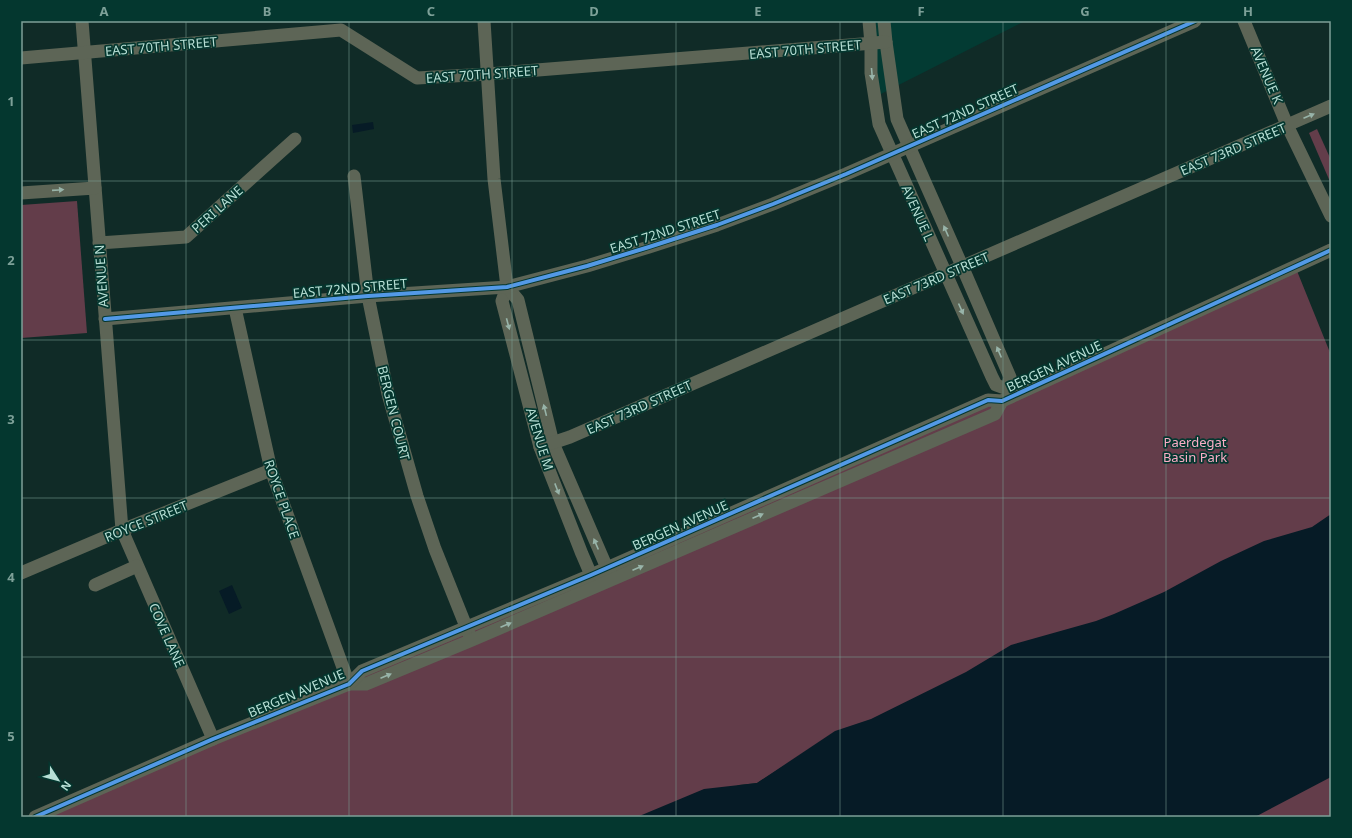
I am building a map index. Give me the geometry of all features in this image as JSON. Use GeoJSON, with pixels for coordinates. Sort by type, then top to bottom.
{"type":"FeatureCollection","features":[{"type":"Feature","properties":{"kind":"street","name":"AVENUE N"},"geometry":{"type":"LineString","coordinates":[[82,21],[122,530]]}},
{"type":"Feature","properties":{"kind":"street","name":"AVENUE M"},"geometry":{"type":"LineString","coordinates":[[484,21],[494,179],[507,286],[518,300],[547,445],[594,581]]}},
{"type":"Feature","properties":{"kind":"street","name":"AVENUE L"},"geometry":{"type":"LineString","coordinates":[[869,21],[871,73],[879,124],[992,377],[996,385],[1007,396]]}},
{"type":"Feature","properties":{"kind":"street","name":"AVENUE L"},"geometry":{"type":"LineString","coordinates":[[884,21],[897,119],[1010,377],[1007,396]]}},
{"type":"Feature","properties":{"kind":"street","name":"EAST 72ND STREET"},"geometry":{"type":"LineString","coordinates":[[105,319],[368,296],[507,286],[594,264],[717,225],[773,204],[846,174],[1196,21]]}},
{"type":"Feature","properties":{"kind":"street","name":"AVENUE K"},"geometry":{"type":"LineString","coordinates":[[1244,21],[1287,125],[1331,216]]}},
{"type":"Feature","properties":{"kind":"street","name":"EAST 70TH STREET"},"geometry":{"type":"LineString","coordinates":[[21,58],[341,30],[417,78],[488,74],[886,42]]}},
{"type":"Feature","properties":{"kind":"street","name":"EAST 73RD STREET"},"geometry":{"type":"LineString","coordinates":[[547,445],[570,437],[1331,106]]}},
{"type":"Feature","properties":{"kind":"street","name":"PERI LANE"},"geometry":{"type":"LineString","coordinates":[[99,243],[186,237],[295,139]]}},
{"type":"Feature","properties":{"kind":"street","name":"BERGEN COURT"},"geometry":{"type":"LineString","coordinates":[[354,176],[368,296],[388,394],[403,451],[435,549],[472,640]]}},
{"type":"Feature","properties":{"kind":"street"},"geometry":{"type":"LineString","coordinates":[[21,193],[94,188]]}},
{"type":"Feature","properties":{"kind":"street","name":"BERGEN AVENUE"},"geometry":{"type":"LineString","coordinates":[[35,817],[213,739],[349,684],[366,684],[472,640],[609,574],[988,400],[1007,396],[1331,250]]}},
{"type":"Feature","properties":{"kind":"street","name":"ROYCE PLACE"},"geometry":{"type":"LineString","coordinates":[[235,308],[271,470],[349,684]]}},
{"type":"Feature","properties":{"kind":"street","name":"AVENUE M"},"geometry":{"type":"LineString","coordinates":[[547,445],[609,574]]}},
{"type":"Feature","properties":{"kind":"street","name":"ROYCE STREET"},"geometry":{"type":"LineString","coordinates":[[21,573],[122,530],[271,470]]}},
{"type":"Feature","properties":{"kind":"street","name":"COVE LANE"},"geometry":{"type":"LineString","coordinates":[[122,530],[213,739]]}},
{"type":"Feature","properties":{"kind":"street"},"geometry":{"type":"LineString","coordinates":[[95,585],[137,566]]}},
{"type":"Feature","properties":{"kind":"street","name":"BERGEN AVENUE"},"geometry":{"type":"LineString","coordinates":[[349,684],[362,671],[467,627],[594,581]]}},
{"type":"Feature","properties":{"kind":"shaded area"},"geometry":{"type":"Polygon","coordinates":[[[871,21],[1025,21],[875,97],[871,21]]]}},
{"type":"Feature","properties":{"kind":"green space"},"geometry":{"type":"Polygon","coordinates":[[[1317,129],[1331,160],[1331,184],[1309,133],[1317,129]]]}},
{"type":"Feature","properties":{"kind":"green space"},"geometry":{"type":"Polygon","coordinates":[[[77,201],[87,333],[21,338],[21,205],[77,201]]]}},
{"type":"Feature","properties":{"kind":"green space","name":"Paerdegat Basin Park"},"geometry":{"type":"Polygon","coordinates":[[[1295,266],[1331,355],[1331,531],[782,767],[757,783],[739,785],[664,817],[35,817],[1295,266]]]}},
{"type":"Feature","properties":{"kind":"green space"},"geometry":{"type":"Polygon","coordinates":[[[1331,775],[1331,817],[1234,817],[1331,775]]]}},
{"type":"Feature","properties":{"kind":"water"},"geometry":{"type":"Polygon","coordinates":[[[373,122],[374,129],[353,133],[352,125],[373,122]]]}},
{"type":"Feature","properties":{"kind":"water"},"geometry":{"type":"Polygon","coordinates":[[[1331,514],[1331,777],[1255,817],[637,817],[704,789],[757,783],[835,731],[871,719],[966,672],[1011,645],[1096,621],[1114,614],[1164,592],[1221,561],[1264,541],[1312,527],[1331,514]]]}},
{"type":"Feature","properties":{"kind":"water"},"geometry":{"type":"Polygon","coordinates":[[[232,585],[242,608],[229,614],[219,591],[232,585]]]}},
{"type":"Feature","properties":{"kind":"cycle path"},"geometry":{"type":"LineString","coordinates":[[105,319],[368,296],[507,287],[587,266],[717,225],[773,204],[846,174],[1195,21]]}},
{"type":"Feature","properties":{"kind":"cycle path"},"geometry":{"type":"LineString","coordinates":[[35,817],[213,739],[349,684],[362,671],[591,575],[988,400],[1002,401],[1331,250]]}}]}
